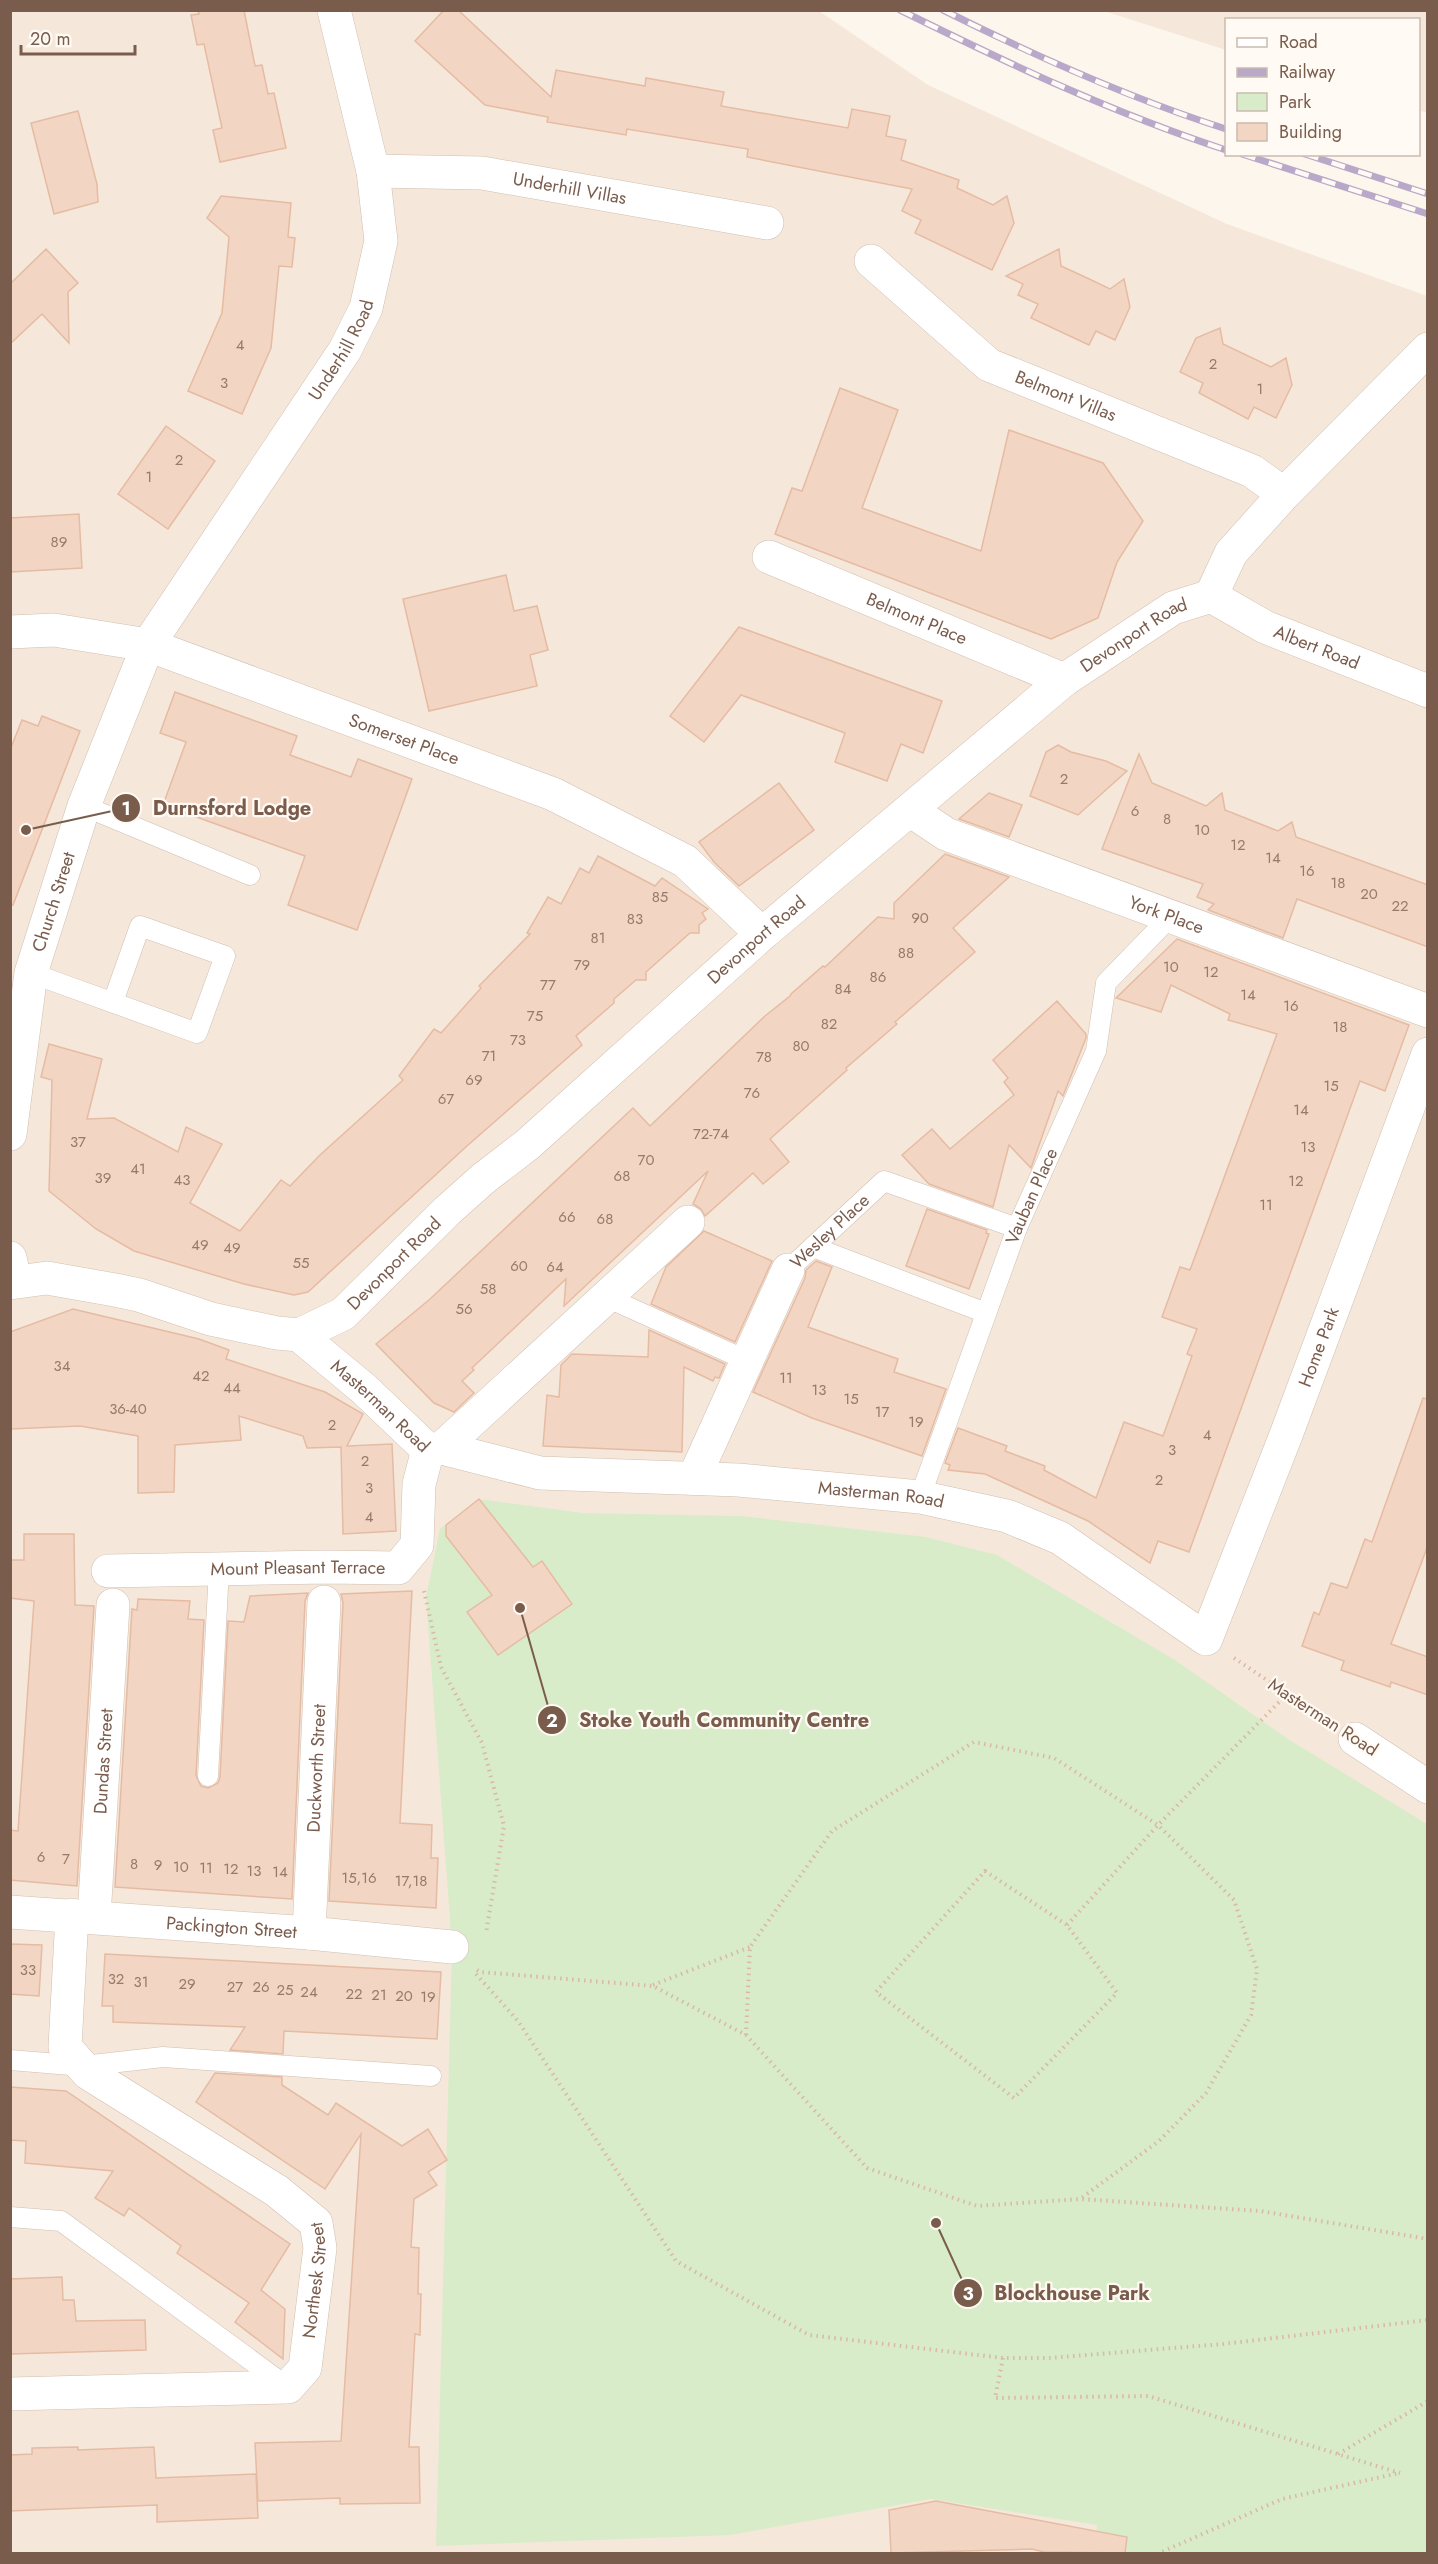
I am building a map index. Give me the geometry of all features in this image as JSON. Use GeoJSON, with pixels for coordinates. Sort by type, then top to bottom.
{"type":"FeatureCollection","features":[{"type":"Feature","properties":{"kind":"street","name":"Underhill Road"},"geometry":{"type":"LineString","coordinates":[[148,645],[345,350],[366,308],[381,241],[373,171],[334,10]]}},
{"type":"Feature","properties":{"kind":"street","name":"Underhill Villas"},"geometry":{"type":"LineString","coordinates":[[373,171],[482,173],[767,223]]}},
{"type":"Feature","properties":{"kind":"street","name":"Belmont Villas"},"geometry":{"type":"LineString","coordinates":[[871,261],[989,365],[1252,471],[1284,494]]}},
{"type":"Feature","properties":{"kind":"street","name":"Devonport Road"},"geometry":{"type":"LineString","coordinates":[[299,1335],[343,1314],[456,1204],[527,1145],[762,934],[1064,681],[1173,608],[1211,596],[1231,553],[1284,494],[1428,349]]}},
{"type":"Feature","properties":{"kind":"street","name":"Belmont Place"},"geometry":{"type":"LineString","coordinates":[[769,557],[1064,681]]}},
{"type":"Feature","properties":{"kind":"street","name":"Albert Road"},"geometry":{"type":"LineString","coordinates":[[1211,596],[1265,627],[1428,691]]}},
{"type":"Feature","properties":{"kind":"street","name":"Somerset Place"},"geometry":{"type":"LineString","coordinates":[[10,632],[54,630],[148,645],[553,794],[685,861],[762,934]]}},
{"type":"Feature","properties":{"kind":"street","name":"Church Street"},"geometry":{"type":"LineString","coordinates":[[10,1134],[23,984],[84,806],[148,645]]}},
{"type":"Feature","properties":{"kind":"street","name":"York Place"},"geometry":{"type":"LineString","coordinates":[[910,810],[946,834],[1428,1011]]}},
{"type":"Feature","properties":{"kind":"street","name":"Home Park"},"geometry":{"type":"LineString","coordinates":[[1206,1639],[1286,1435],[1428,1054]]}},
{"type":"Feature","properties":{"kind":"street"},"geometry":{"type":"LineString","coordinates":[[435,1449],[688,1222]]}},
{"type":"Feature","properties":{"kind":"street","name":"Wesley Place"},"geometry":{"type":"LineString","coordinates":[[694,1478],[788,1270]]}},
{"type":"Feature","properties":{"kind":"street"},"geometry":{"type":"LineString","coordinates":[[12,1274],[139,1295],[211,1319],[277,1333],[299,1335]]}},
{"type":"Feature","properties":{"kind":"street","name":"Masterman Road"},"geometry":{"type":"LineString","coordinates":[[299,1335],[435,1449],[540,1473],[738,1480],[920,1497],[1007,1516],[1060,1538],[1206,1639]]}},
{"type":"Feature","properties":{"kind":"street","name":"Mount Pleasant Terrace"},"geometry":{"type":"LineString","coordinates":[[108,1571],[328,1566],[398,1568],[417,1545],[419,1484],[435,1449]]}},
{"type":"Feature","properties":{"kind":"street","name":"Duckworth Street"},"geometry":{"type":"LineString","coordinates":[[309,1933],[324,1602]]}},
{"type":"Feature","properties":{"kind":"street","name":"Dundas Street"},"geometry":{"type":"LineString","coordinates":[[83,1916],[113,1605]]}},
{"type":"Feature","properties":{"kind":"street","name":"Masterman Road"},"geometry":{"type":"LineString","coordinates":[[1355,1739],[1428,1786]]}},
{"type":"Feature","properties":{"kind":"street","name":"Packington Street"},"geometry":{"type":"LineString","coordinates":[[10,1912],[309,1933],[452,1947]]}},
{"type":"Feature","properties":{"kind":"street","name":"Northesk Street"},"geometry":{"type":"LineString","coordinates":[[83,1916],[65,2047],[88,2073],[277,2191],[316,2223],[320,2248],[304,2368],[288,2387]]}},
{"type":"Feature","properties":{"kind":"street"},"geometry":{"type":"LineString","coordinates":[[10,2394],[288,2387]]}},
{"type":"Feature","properties":{"kind":"lane"},"geometry":{"type":"LineString","coordinates":[[84,806],[250,876]]}},
{"type":"Feature","properties":{"kind":"lane","name":"Vauban Place"},"geometry":{"type":"LineString","coordinates":[[920,1497],[1017,1228],[1096,1051],[1106,983],[1171,916]]}},
{"type":"Feature","properties":{"kind":"lane"},"geometry":{"type":"LineString","coordinates":[[23,984],[113,1002],[197,1033],[225,956],[140,926],[113,1002]]}},
{"type":"Feature","properties":{"kind":"lane","name":"Wesley Place"},"geometry":{"type":"LineString","coordinates":[[788,1270],[884,1181],[1017,1228]]}},
{"type":"Feature","properties":{"kind":"lane"},"geometry":{"type":"LineString","coordinates":[[813,1247],[986,1313]]}},
{"type":"Feature","properties":{"kind":"lane"},"geometry":{"type":"LineString","coordinates":[[606,1297],[748,1361]]}},
{"type":"Feature","properties":{"kind":"lane"},"geometry":{"type":"LineString","coordinates":[[208,1776],[219,1569]]}},
{"type":"Feature","properties":{"kind":"lane"},"geometry":{"type":"LineString","coordinates":[[10,2060],[82,2066],[163,2057],[431,2076]]}},
{"type":"Feature","properties":{"kind":"lane"},"geometry":{"type":"LineString","coordinates":[[10,2217],[61,2221],[288,2387]]}},
{"type":"Feature","properties":{"kind":"path"},"geometry":{"type":"LineString","coordinates":[[406,1558],[426,1597],[441,1667],[482,1743],[504,1826],[485,1939]]}},
{"type":"Feature","properties":{"kind":"path","name":"Masterman Road"},"geometry":{"type":"LineString","coordinates":[[1206,1639],[1355,1739]]}},
{"type":"Feature","properties":{"kind":"path"},"geometry":{"type":"LineString","coordinates":[[1067,1925],[1158,1826],[1287,1694]]}},
{"type":"Feature","properties":{"kind":"path"},"geometry":{"type":"LineString","coordinates":[[746,2035],[750,1947],[832,1831],[974,1742],[1054,1758],[1158,1826],[1234,1900],[1257,1969],[1251,2015],[1206,2093],[1159,2141],[1080,2199]]}},
{"type":"Feature","properties":{"kind":"path"},"geometry":{"type":"LineString","coordinates":[[985,1871],[1067,1925],[1118,1993],[1014,2098],[876,1992],[985,1871]]}},
{"type":"Feature","properties":{"kind":"path"},"geometry":{"type":"LineString","coordinates":[[452,1947],[480,1972],[652,1986],[746,2035],[867,2168],[977,2206],[1080,2199],[1260,2211],[1428,2239]]}},
{"type":"Feature","properties":{"kind":"path"},"geometry":{"type":"LineString","coordinates":[[452,1947],[518,2021],[676,2261],[809,2335],[1003,2358],[1049,2358],[1223,2344],[1428,2320]]}},
{"type":"Feature","properties":{"kind":"path"},"geometry":{"type":"LineString","coordinates":[[652,1986],[750,1947]]}},
{"type":"Feature","properties":{"kind":"path"},"geometry":{"type":"LineString","coordinates":[[480,1972],[482,1961]]}},
{"type":"Feature","properties":{"kind":"path"},"geometry":{"type":"LineString","coordinates":[[1003,2358],[995,2398],[1148,2396],[1400,2473],[1282,2499],[1157,2553]]}},
{"type":"Feature","properties":{"kind":"path"},"geometry":{"type":"LineString","coordinates":[[1338,2454],[1428,2401]]}},
{"type":"Feature","properties":{"kind":"shaded area"},"geometry":{"type":"Polygon","coordinates":[[[11,11],[819,11],[928,85],[1227,224],[1427,296],[1427,2553],[11,2554],[11,11]]]}},
{"type":"Feature","properties":{"kind":"shaded area"},"geometry":{"type":"Polygon","coordinates":[[[1104,11],[1427,11],[1427,113],[1420,110],[1420,18],[1225,18],[1225,50],[1104,11]]]}},
{"type":"Feature","properties":{"kind":"green space"},"geometry":{"type":"Polygon","coordinates":[[[479,1499],[583,1513],[741,1516],[926,1537],[997,1555],[1175,1660],[1288,1739],[1427,1824],[1427,2553],[1095,2553],[1097,2525],[931,2499],[730,2535],[436,2546],[452,1947],[426,1597],[440,1529],[479,1499]]]}},
{"type":"Feature","properties":{"kind":"building"},"geometry":{"type":"Polygon","coordinates":[[[198,10],[244,10],[255,66],[262,65],[268,94],[274,93],[286,148],[220,162],[213,130],[222,128],[204,44],[197,45],[191,15],[199,14],[198,10]]]}},
{"type":"Feature","properties":{"kind":"building"},"geometry":{"type":"Polygon","coordinates":[[[444,10],[458,10],[551,97],[556,70],[645,86],[646,78],[724,92],[721,106],[848,128],[852,109],[890,116],[886,136],[906,140],[901,160],[959,180],[957,188],[993,205],[1007,196],[1014,223],[992,270],[915,233],[921,220],[902,211],[912,189],[747,157],[748,149],[627,129],[626,135],[547,122],[548,117],[485,105],[415,41],[444,10]]]}},
{"type":"Feature","properties":{"kind":"building"},"geometry":{"type":"Polygon","coordinates":[[[78,111],[97,184],[98,202],[54,214],[31,123],[78,111]]]}},
{"type":"Feature","properties":{"kind":"building"},"geometry":{"type":"Polygon","coordinates":[[[221,196],[291,203],[288,237],[295,238],[292,267],[279,266],[271,348],[242,414],[188,391],[222,313],[229,237],[207,218],[221,196]]]}},
{"type":"Feature","properties":{"kind":"building"},"geometry":{"type":"Polygon","coordinates":[[[46,249],[78,283],[68,292],[69,343],[42,314],[10,344],[10,284],[46,249]]]}},
{"type":"Feature","properties":{"kind":"building"},"geometry":{"type":"Polygon","coordinates":[[[1059,249],[1061,266],[1110,289],[1124,279],[1130,307],[1115,340],[1096,331],[1089,345],[1031,318],[1038,304],[1018,295],[1023,284],[1006,276],[1059,249]]]}},
{"type":"Feature","properties":{"kind":"building"},"geometry":{"type":"Polygon","coordinates":[[[1220,328],[1223,344],[1271,367],[1286,358],[1292,385],[1276,418],[1254,407],[1248,419],[1199,393],[1203,383],[1180,372],[1196,338],[1220,328]]]}},
{"type":"Feature","properties":{"kind":"building"},"geometry":{"type":"Polygon","coordinates":[[[840,388],[898,410],[862,508],[981,551],[1009,430],[1103,463],[1143,521],[1117,562],[1098,618],[1051,639],[775,534],[792,488],[802,491],[840,388]]]}},
{"type":"Feature","properties":{"kind":"building"},"geometry":{"type":"Polygon","coordinates":[[[166,426],[215,461],[168,529],[118,494],[166,426]]]}},
{"type":"Feature","properties":{"kind":"building"},"geometry":{"type":"Polygon","coordinates":[[[79,514],[82,568],[10,572],[10,518],[79,514]]]}},
{"type":"Feature","properties":{"kind":"building"},"geometry":{"type":"Polygon","coordinates":[[[506,575],[514,611],[537,606],[548,650],[530,655],[537,686],[429,711],[403,599],[506,575]]]}},
{"type":"Feature","properties":{"kind":"building"},"geometry":{"type":"Polygon","coordinates":[[[739,627],[942,701],[923,753],[901,744],[887,781],[835,762],[845,733],[741,695],[704,742],[670,716],[739,627]]]}},
{"type":"Feature","properties":{"kind":"building"},"geometry":{"type":"Polygon","coordinates":[[[175,692],[297,736],[290,755],[351,777],[358,759],[412,779],[357,930],[288,905],[305,856],[163,805],[186,742],[160,733],[175,692]]]}},
{"type":"Feature","properties":{"kind":"building"},"geometry":{"type":"Polygon","coordinates":[[[42,716],[80,731],[13,905],[10,905],[10,750],[22,720],[38,726],[42,716]]]}},
{"type":"Feature","properties":{"kind":"building"},"geometry":{"type":"Polygon","coordinates":[[[1058,745],[1071,752],[1106,761],[1127,771],[1078,815],[1030,796],[1046,752],[1058,745]]]}},
{"type":"Feature","properties":{"kind":"building"},"geometry":{"type":"Polygon","coordinates":[[[1139,754],[1152,783],[1206,806],[1222,793],[1225,810],[1278,831],[1292,822],[1296,837],[1428,885],[1428,947],[1297,899],[1283,938],[1208,910],[1214,904],[1197,897],[1203,884],[1102,849],[1139,754]]]}},
{"type":"Feature","properties":{"kind":"building"},"geometry":{"type":"Polygon","coordinates":[[[779,783],[814,830],[739,886],[714,862],[699,842],[779,783]]]}},
{"type":"Feature","properties":{"kind":"building"},"geometry":{"type":"Polygon","coordinates":[[[989,793],[1022,805],[1009,837],[959,819],[989,793]]]}},
{"type":"Feature","properties":{"kind":"building"},"geometry":{"type":"Polygon","coordinates":[[[945,854],[1009,877],[953,928],[975,952],[895,1022],[897,1024],[770,1139],[789,1162],[763,1184],[753,1173],[705,1216],[701,1209],[693,1204],[708,1171],[564,1306],[566,1279],[472,1368],[474,1370],[462,1381],[474,1393],[454,1412],[434,1403],[376,1344],[430,1299],[633,1108],[650,1126],[765,1016],[823,966],[825,967],[878,917],[894,919],[894,903],[945,854]]]}},
{"type":"Feature","properties":{"kind":"building"},"geometry":{"type":"Polygon","coordinates":[[[598,856],[655,886],[662,878],[708,909],[702,913],[706,919],[699,925],[699,933],[690,933],[646,972],[646,980],[636,980],[614,999],[614,1003],[576,1036],[582,1045],[467,1146],[308,1292],[294,1295],[244,1284],[134,1251],[96,1229],[49,1191],[52,1080],[41,1077],[49,1044],[102,1059],[87,1119],[114,1118],[178,1152],[186,1127],[222,1144],[190,1203],[240,1231],[281,1180],[290,1186],[320,1155],[403,1080],[399,1076],[434,1029],[441,1033],[481,988],[479,986],[530,934],[527,933],[548,897],[561,904],[580,868],[589,873],[598,856]]]}},
{"type":"Feature","properties":{"kind":"building"},"geometry":{"type":"Polygon","coordinates":[[[1177,939],[1409,1025],[1385,1091],[1360,1081],[1189,1552],[1158,1541],[1150,1563],[1088,1521],[985,1474],[948,1470],[950,1465],[945,1463],[958,1428],[1007,1446],[1005,1451],[1045,1466],[1044,1470],[1096,1498],[1124,1422],[1163,1436],[1192,1356],[1187,1354],[1197,1329],[1162,1317],[1180,1267],[1190,1270],[1277,1034],[1228,1020],[1230,1014],[1171,985],[1161,1012],[1116,998],[1177,939]]]}},
{"type":"Feature","properties":{"kind":"building"},"geometry":{"type":"Polygon","coordinates":[[[1057,1001],[1086,1034],[1086,1038],[1063,1096],[1058,1091],[1031,1168],[1009,1145],[993,1207],[929,1184],[902,1155],[932,1129],[950,1149],[1014,1095],[1004,1082],[1008,1078],[993,1060],[1057,1001]]]}},
{"type":"Feature","properties":{"kind":"building"},"geometry":{"type":"Polygon","coordinates":[[[927,1209],[987,1230],[986,1233],[989,1234],[969,1289],[906,1266],[927,1209]]]}},
{"type":"Feature","properties":{"kind":"building"},"geometry":{"type":"Polygon","coordinates":[[[704,1231],[772,1261],[735,1342],[651,1304],[666,1267],[704,1231]]]}},
{"type":"Feature","properties":{"kind":"building"},"geometry":{"type":"Polygon","coordinates":[[[816,1261],[832,1267],[808,1327],[898,1359],[894,1372],[946,1389],[922,1456],[812,1418],[753,1392],[805,1278],[806,1270],[816,1261]]]}},
{"type":"Feature","properties":{"kind":"building"},"geometry":{"type":"Polygon","coordinates":[[[73,1309],[199,1339],[229,1350],[226,1359],[325,1392],[363,1414],[347,1446],[392,1444],[396,1531],[343,1534],[341,1447],[307,1448],[303,1436],[239,1416],[241,1440],[175,1445],[174,1492],[138,1493],[138,1436],[80,1426],[10,1429],[10,1332],[73,1309]]]}},
{"type":"Feature","properties":{"kind":"building"},"geometry":{"type":"Polygon","coordinates":[[[649,1330],[725,1364],[719,1378],[715,1377],[713,1381],[684,1367],[682,1452],[543,1446],[547,1395],[559,1397],[561,1365],[572,1354],[648,1357],[649,1330]]]}},
{"type":"Feature","properties":{"kind":"building"},"geometry":{"type":"Polygon","coordinates":[[[1423,1398],[1428,1399],[1428,1545],[1391,1644],[1428,1657],[1428,1695],[1391,1682],[1390,1687],[1341,1670],[1344,1661],[1302,1646],[1314,1612],[1319,1615],[1331,1583],[1347,1588],[1365,1539],[1372,1542],[1423,1398]]]}},
{"type":"Feature","properties":{"kind":"building"},"geometry":{"type":"Polygon","coordinates":[[[479,1499],[533,1567],[542,1561],[572,1604],[498,1655],[467,1612],[492,1595],[446,1536],[446,1525],[479,1499]]]}},
{"type":"Feature","properties":{"kind":"building"},"geometry":{"type":"Polygon","coordinates":[[[24,1534],[74,1534],[75,1605],[94,1606],[77,1886],[10,1880],[10,1830],[18,1831],[34,1601],[10,1598],[10,1560],[24,1560],[24,1534]]]}},
{"type":"Feature","properties":{"kind":"building"},"geometry":{"type":"Polygon","coordinates":[[[412,1591],[400,1823],[432,1825],[431,1858],[438,1858],[436,1908],[329,1901],[343,1603],[341,1594],[412,1591]]]}},
{"type":"Feature","properties":{"kind":"building"},"geometry":{"type":"Polygon","coordinates":[[[308,1593],[305,1601],[292,1899],[115,1887],[132,1609],[137,1610],[138,1599],[190,1601],[188,1619],[204,1620],[196,1775],[201,1786],[208,1788],[218,1783],[220,1777],[228,1621],[244,1622],[250,1596],[308,1593]]]}},
{"type":"Feature","properties":{"kind":"building"},"geometry":{"type":"Polygon","coordinates":[[[10,1944],[42,1945],[39,1996],[10,1994],[10,1944]]]}},
{"type":"Feature","properties":{"kind":"building"},"geometry":{"type":"Polygon","coordinates":[[[105,1954],[441,1972],[437,2039],[284,2031],[283,2054],[230,2050],[245,2027],[113,2022],[113,2006],[102,2006],[105,1954]]]}},
{"type":"Feature","properties":{"kind":"building"},"geometry":{"type":"Polygon","coordinates":[[[215,2073],[282,2077],[282,2085],[328,2115],[336,2103],[402,2146],[428,2129],[447,2160],[428,2172],[437,2185],[414,2199],[411,2247],[419,2248],[418,2294],[421,2294],[420,2335],[415,2334],[409,2447],[419,2447],[420,2503],[340,2504],[340,2498],[258,2501],[255,2443],[341,2441],[361,2134],[325,2189],[196,2102],[215,2073]]]}},
{"type":"Feature","properties":{"kind":"building"},"geometry":{"type":"Polygon","coordinates":[[[10,2087],[66,2091],[290,2244],[261,2290],[285,2309],[283,2359],[235,2322],[249,2303],[177,2253],[181,2246],[129,2208],[124,2216],[95,2198],[113,2171],[25,2163],[26,2141],[10,2140],[10,2087]]]}},
{"type":"Feature","properties":{"kind":"building"},"geometry":{"type":"Polygon","coordinates":[[[62,2277],[63,2300],[74,2300],[76,2321],[145,2320],[146,2350],[10,2354],[10,2279],[62,2277]]]}},
{"type":"Feature","properties":{"kind":"building"},"geometry":{"type":"Polygon","coordinates":[[[78,2447],[78,2450],[154,2447],[156,2478],[256,2474],[258,2518],[157,2522],[157,2505],[10,2511],[10,2455],[32,2454],[32,2448],[78,2447]]]}},
{"type":"Feature","properties":{"kind":"building"},"geometry":{"type":"Polygon","coordinates":[[[936,2501],[1127,2537],[1125,2553],[1044,2552],[1032,2549],[891,2553],[889,2510],[936,2501]]]}},
{"type":"Feature","properties":{"kind":"railway"},"geometry":{"type":"LineString","coordinates":[[900,10],[1061,86],[1142,120],[1225,150]]}},
{"type":"Feature","properties":{"kind":"railway"},"geometry":{"type":"LineString","coordinates":[[943,10],[1083,75],[1154,104],[1225,129]]}},
{"type":"Feature","properties":{"kind":"railway"},"geometry":{"type":"LineString","coordinates":[[1248,156],[1428,214]]}},
{"type":"Feature","properties":{"kind":"railway"},"geometry":{"type":"LineString","coordinates":[[1311,156],[1428,194]]}},
{"type":"Feature","properties":{"kind":"place","name":"Durnsford Lodge"},"geometry":{"type":"Point","coordinates":[26,830]}},
{"type":"Feature","properties":{"kind":"place","name":"Stoke Youth Community Centre"},"geometry":{"type":"Point","coordinates":[520,1608]}},
{"type":"Feature","properties":{"kind":"place","name":"Blockhouse Park"},"geometry":{"type":"Point","coordinates":[936,2223]}}]}
